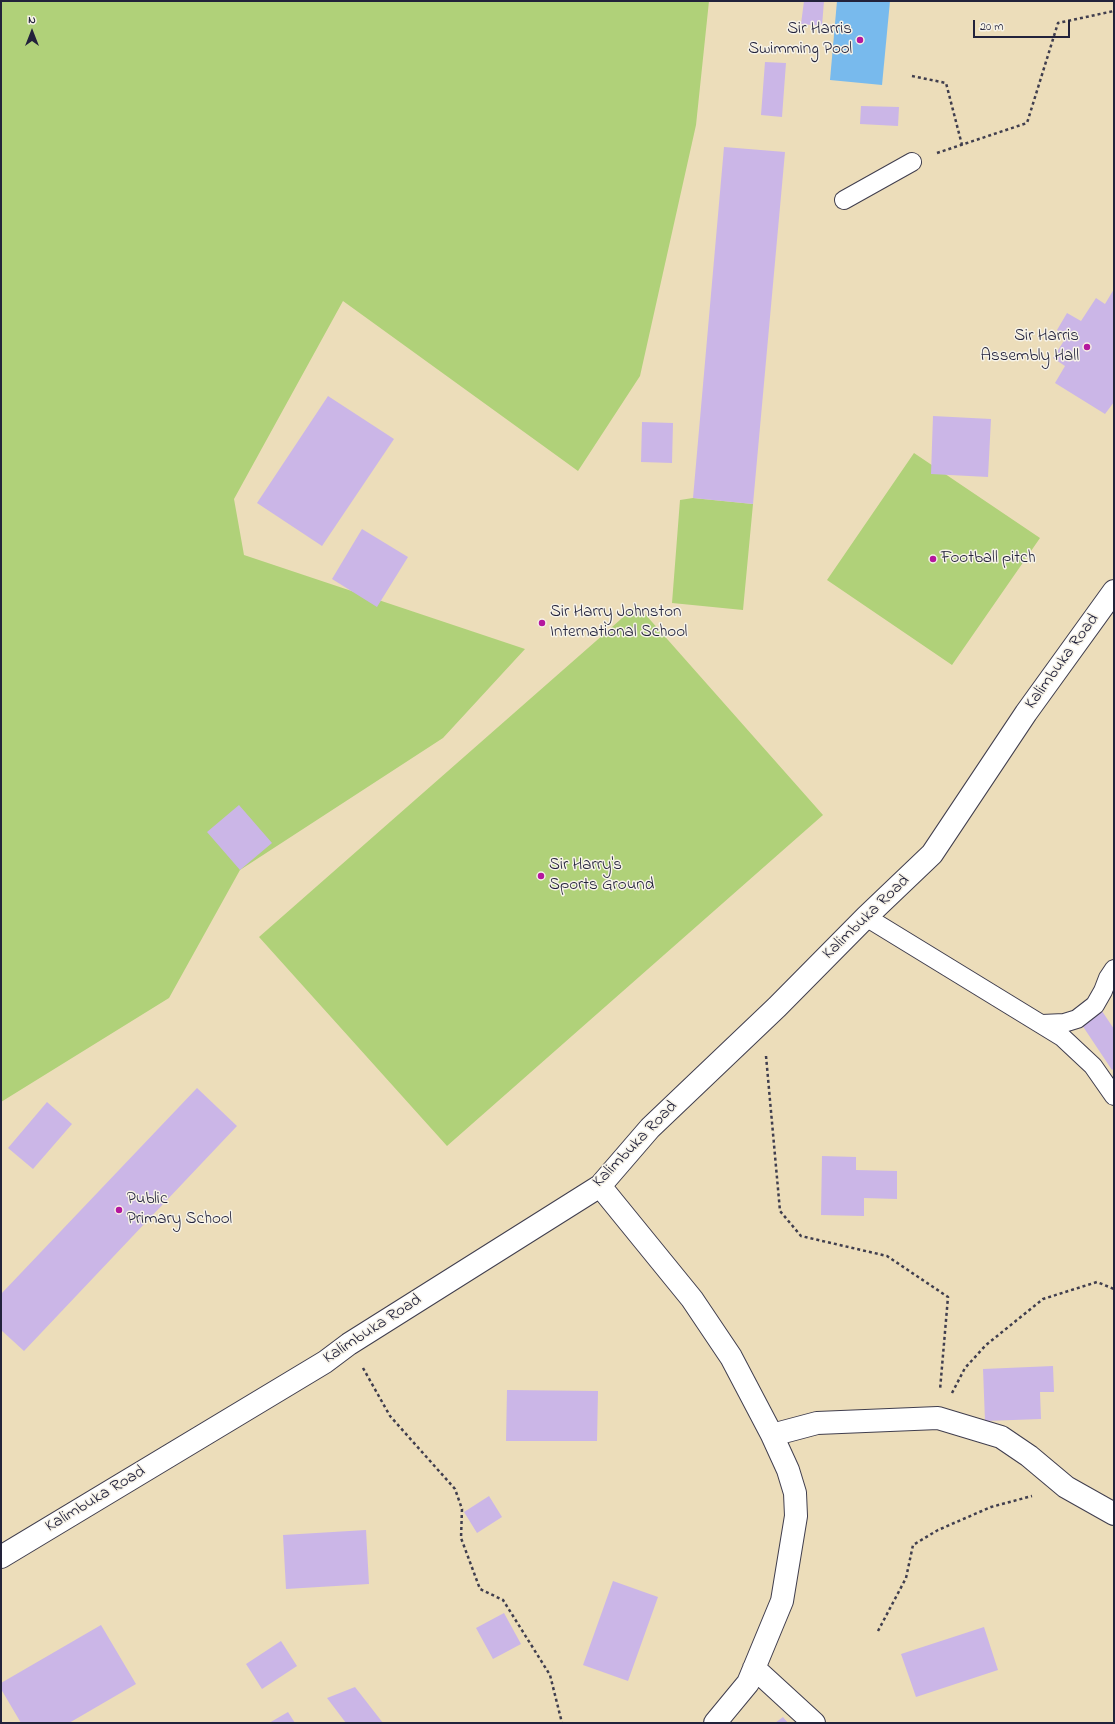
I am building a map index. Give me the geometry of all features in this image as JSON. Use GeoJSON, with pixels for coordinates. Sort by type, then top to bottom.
{"type":"FeatureCollection","features":[{"type":"Feature","properties":{"kind":"street","name":"Kalimbuka Road"},"geometry":{"type":"LineString","coordinates":[[1,1557],[325,1362],[349,1344],[600,1186],[650,1128],[777,1007],[866,917],[932,854],[1026,713],[1114,591]]}},
{"type":"Feature","properties":{"kind":"street"},"geometry":{"type":"LineString","coordinates":[[600,1186],[692,1299],[731,1357],[772,1435],[788,1470],[795,1492],[796,1516],[782,1602],[748,1683],[715,1723]]}},
{"type":"Feature","properties":{"kind":"street"},"geometry":{"type":"LineString","coordinates":[[772,1435],[817,1424],[938,1418],[1001,1438],[1029,1456],[1066,1487],[1114,1514]]}},
{"type":"Feature","properties":{"kind":"street"},"geometry":{"type":"LineString","coordinates":[[754,1668],[814,1723]]}},
{"type":"Feature","properties":{"kind":"lane"},"geometry":{"type":"LineString","coordinates":[[844,200],[912,162]]}},
{"type":"Feature","properties":{"kind":"lane"},"geometry":{"type":"LineString","coordinates":[[866,917],[1042,1024],[1075,1047],[1094,1066],[1114,1096]]}},
{"type":"Feature","properties":{"kind":"lane"},"geometry":{"type":"LineString","coordinates":[[1042,1024],[1064,1023],[1077,1019],[1094,1005],[1114,969]]}},
{"type":"Feature","properties":{"kind":"path"},"geometry":{"type":"LineString","coordinates":[[912,162],[1027,123],[1058,23],[1114,12]]}},
{"type":"Feature","properties":{"kind":"path"},"geometry":{"type":"LineString","coordinates":[[912,76],[946,83],[962,145]]}},
{"type":"Feature","properties":{"kind":"path"},"geometry":{"type":"LineString","coordinates":[[766,1049],[780,1211],[801,1236],[887,1256],[948,1297],[938,1418]]}},
{"type":"Feature","properties":{"kind":"path"},"geometry":{"type":"LineString","coordinates":[[938,1418],[965,1368],[986,1345],[1043,1299],[1097,1282],[1114,1289]]}},
{"type":"Feature","properties":{"kind":"path"},"geometry":{"type":"LineString","coordinates":[[349,1344],[390,1416],[455,1489],[462,1509],[461,1538],[480,1589],[503,1600],[546,1668],[550,1675],[562,1723]]}},
{"type":"Feature","properties":{"kind":"path"},"geometry":{"type":"LineString","coordinates":[[878,1631],[906,1578],[913,1545],[938,1530],[991,1506],[1066,1487]]}},
{"type":"Feature","properties":{"kind":"green space"},"geometry":{"type":"Polygon","coordinates":[[[1,1],[709,1],[696,125],[640,376],[578,471],[343,301],[234,499],[244,555],[525,649],[443,738],[240,870],[169,998],[1,1102],[1,1]]]}},
{"type":"Feature","properties":{"kind":"green space","name":"Football pitch"},"geometry":{"type":"Polygon","coordinates":[[[914,453],[1040,538],[952,665],[827,580],[914,453]]]}},
{"type":"Feature","properties":{"kind":"green space"},"geometry":{"type":"Polygon","coordinates":[[[693,498],[753,504],[743,610],[672,603],[680,500],[693,498]]]}},
{"type":"Feature","properties":{"kind":"green space","name":"Sir Harry's Sports Ground"},"geometry":{"type":"Polygon","coordinates":[[[637,605],[823,815],[447,1146],[259,937],[637,605]]]}},
{"type":"Feature","properties":{"kind":"water","name":"Sir Harris Swimming Pool"},"geometry":{"type":"Polygon","coordinates":[[[837,1],[890,1],[882,85],[830,80],[837,1]]]}},
{"type":"Feature","properties":{"kind":"building"},"geometry":{"type":"Polygon","coordinates":[[[804,1],[824,1],[822,26],[801,24],[804,1]]]}},
{"type":"Feature","properties":{"kind":"building"},"geometry":{"type":"Polygon","coordinates":[[[765,62],[786,63],[782,117],[761,115],[765,62]]]}},
{"type":"Feature","properties":{"kind":"building"},"geometry":{"type":"Polygon","coordinates":[[[861,106],[899,107],[898,126],[860,124],[861,106]]]}},
{"type":"Feature","properties":{"kind":"building"},"geometry":{"type":"Polygon","coordinates":[[[724,147],[785,152],[753,504],[693,498],[724,147]]]}},
{"type":"Feature","properties":{"kind":"building","name":"Sir Harris Assembly Hall"},"geometry":{"type":"Polygon","coordinates":[[[1114,289],[1114,402],[1105,414],[1055,383],[1065,366],[1053,358],[1067,336],[1057,330],[1067,313],[1081,321],[1096,298],[1105,304],[1114,289]]]}},
{"type":"Feature","properties":{"kind":"building"},"geometry":{"type":"Polygon","coordinates":[[[328,396],[394,439],[322,546],[257,503],[328,396]]]}},
{"type":"Feature","properties":{"kind":"building"},"geometry":{"type":"Polygon","coordinates":[[[933,416],[991,419],[988,477],[931,474],[933,416]]]}},
{"type":"Feature","properties":{"kind":"building"},"geometry":{"type":"Polygon","coordinates":[[[642,422],[673,423],[672,463],[641,462],[642,422]]]}},
{"type":"Feature","properties":{"kind":"building"},"geometry":{"type":"Polygon","coordinates":[[[362,529],[408,557],[377,607],[332,579],[362,529]]]}},
{"type":"Feature","properties":{"kind":"building"},"geometry":{"type":"Polygon","coordinates":[[[239,805],[272,843],[240,870],[207,832],[239,805]]]}},
{"type":"Feature","properties":{"kind":"building"},"geometry":{"type":"Polygon","coordinates":[[[1102,1011],[1114,1029],[1114,1068],[1112,1070],[1082,1025],[1102,1011]]]}},
{"type":"Feature","properties":{"kind":"building","name":"Public Primary School"},"geometry":{"type":"Polygon","coordinates":[[[197,1088],[237,1126],[24,1351],[1,1330],[1,1294],[197,1088]]]}},
{"type":"Feature","properties":{"kind":"building"},"geometry":{"type":"Polygon","coordinates":[[[47,1102],[72,1124],[33,1169],[8,1148],[47,1102]]]}},
{"type":"Feature","properties":{"kind":"building"},"geometry":{"type":"Polygon","coordinates":[[[822,1156],[856,1157],[856,1170],[897,1171],[897,1199],[864,1198],[864,1216],[821,1215],[822,1156]]]}},
{"type":"Feature","properties":{"kind":"building"},"geometry":{"type":"Polygon","coordinates":[[[1053,1366],[1054,1392],[1040,1392],[1041,1419],[985,1421],[983,1369],[1053,1366]]]}},
{"type":"Feature","properties":{"kind":"building"},"geometry":{"type":"Polygon","coordinates":[[[507,1390],[598,1391],[597,1441],[506,1441],[507,1390]]]}},
{"type":"Feature","properties":{"kind":"building"},"geometry":{"type":"Polygon","coordinates":[[[489,1496],[502,1517],[477,1533],[464,1512],[489,1496]]]}},
{"type":"Feature","properties":{"kind":"building"},"geometry":{"type":"Polygon","coordinates":[[[366,1530],[369,1584],[286,1589],[283,1535],[366,1530]]]}},
{"type":"Feature","properties":{"kind":"building"},"geometry":{"type":"Polygon","coordinates":[[[613,1581],[658,1597],[628,1681],[583,1665],[613,1581]]]}},
{"type":"Feature","properties":{"kind":"building"},"geometry":{"type":"Polygon","coordinates":[[[504,1613],[521,1644],[493,1659],[476,1628],[504,1613]]]}},
{"type":"Feature","properties":{"kind":"building"},"geometry":{"type":"Polygon","coordinates":[[[101,1625],[136,1684],[69,1723],[21,1723],[1,1689],[1,1683],[101,1625]]]}},
{"type":"Feature","properties":{"kind":"building"},"geometry":{"type":"Polygon","coordinates":[[[984,1627],[998,1670],[916,1697],[901,1654],[984,1627]]]}},
{"type":"Feature","properties":{"kind":"building"},"geometry":{"type":"Polygon","coordinates":[[[281,1641],[297,1666],[262,1689],[246,1664],[281,1641]]]}},
{"type":"Feature","properties":{"kind":"building"},"geometry":{"type":"Polygon","coordinates":[[[355,1687],[383,1723],[346,1723],[327,1698],[355,1687]]]}},
{"type":"Feature","properties":{"kind":"building"},"geometry":{"type":"Polygon","coordinates":[[[288,1712],[295,1723],[269,1723],[288,1712]]]}},
{"type":"Feature","properties":{"kind":"building"},"geometry":{"type":"Polygon","coordinates":[[[783,1717],[788,1723],[775,1723],[783,1717]]]}},
{"type":"Feature","properties":{"kind":"place","name":"Sir Harris Swimming Pool"},"geometry":{"type":"Point","coordinates":[860,40]}},
{"type":"Feature","properties":{"kind":"place","name":"Sir Harris Assembly Hall"},"geometry":{"type":"Point","coordinates":[1087,347]}},
{"type":"Feature","properties":{"kind":"place","name":"Football pitch"},"geometry":{"type":"Point","coordinates":[933,559]}},
{"type":"Feature","properties":{"kind":"place","name":"Sir Harry Johnston International School"},"geometry":{"type":"Point","coordinates":[542,623]}},
{"type":"Feature","properties":{"kind":"place","name":"Sir Harry's Sports Ground"},"geometry":{"type":"Point","coordinates":[541,876]}},
{"type":"Feature","properties":{"kind":"place","name":"Public Primary School"},"geometry":{"type":"Point","coordinates":[119,1210]}}]}
